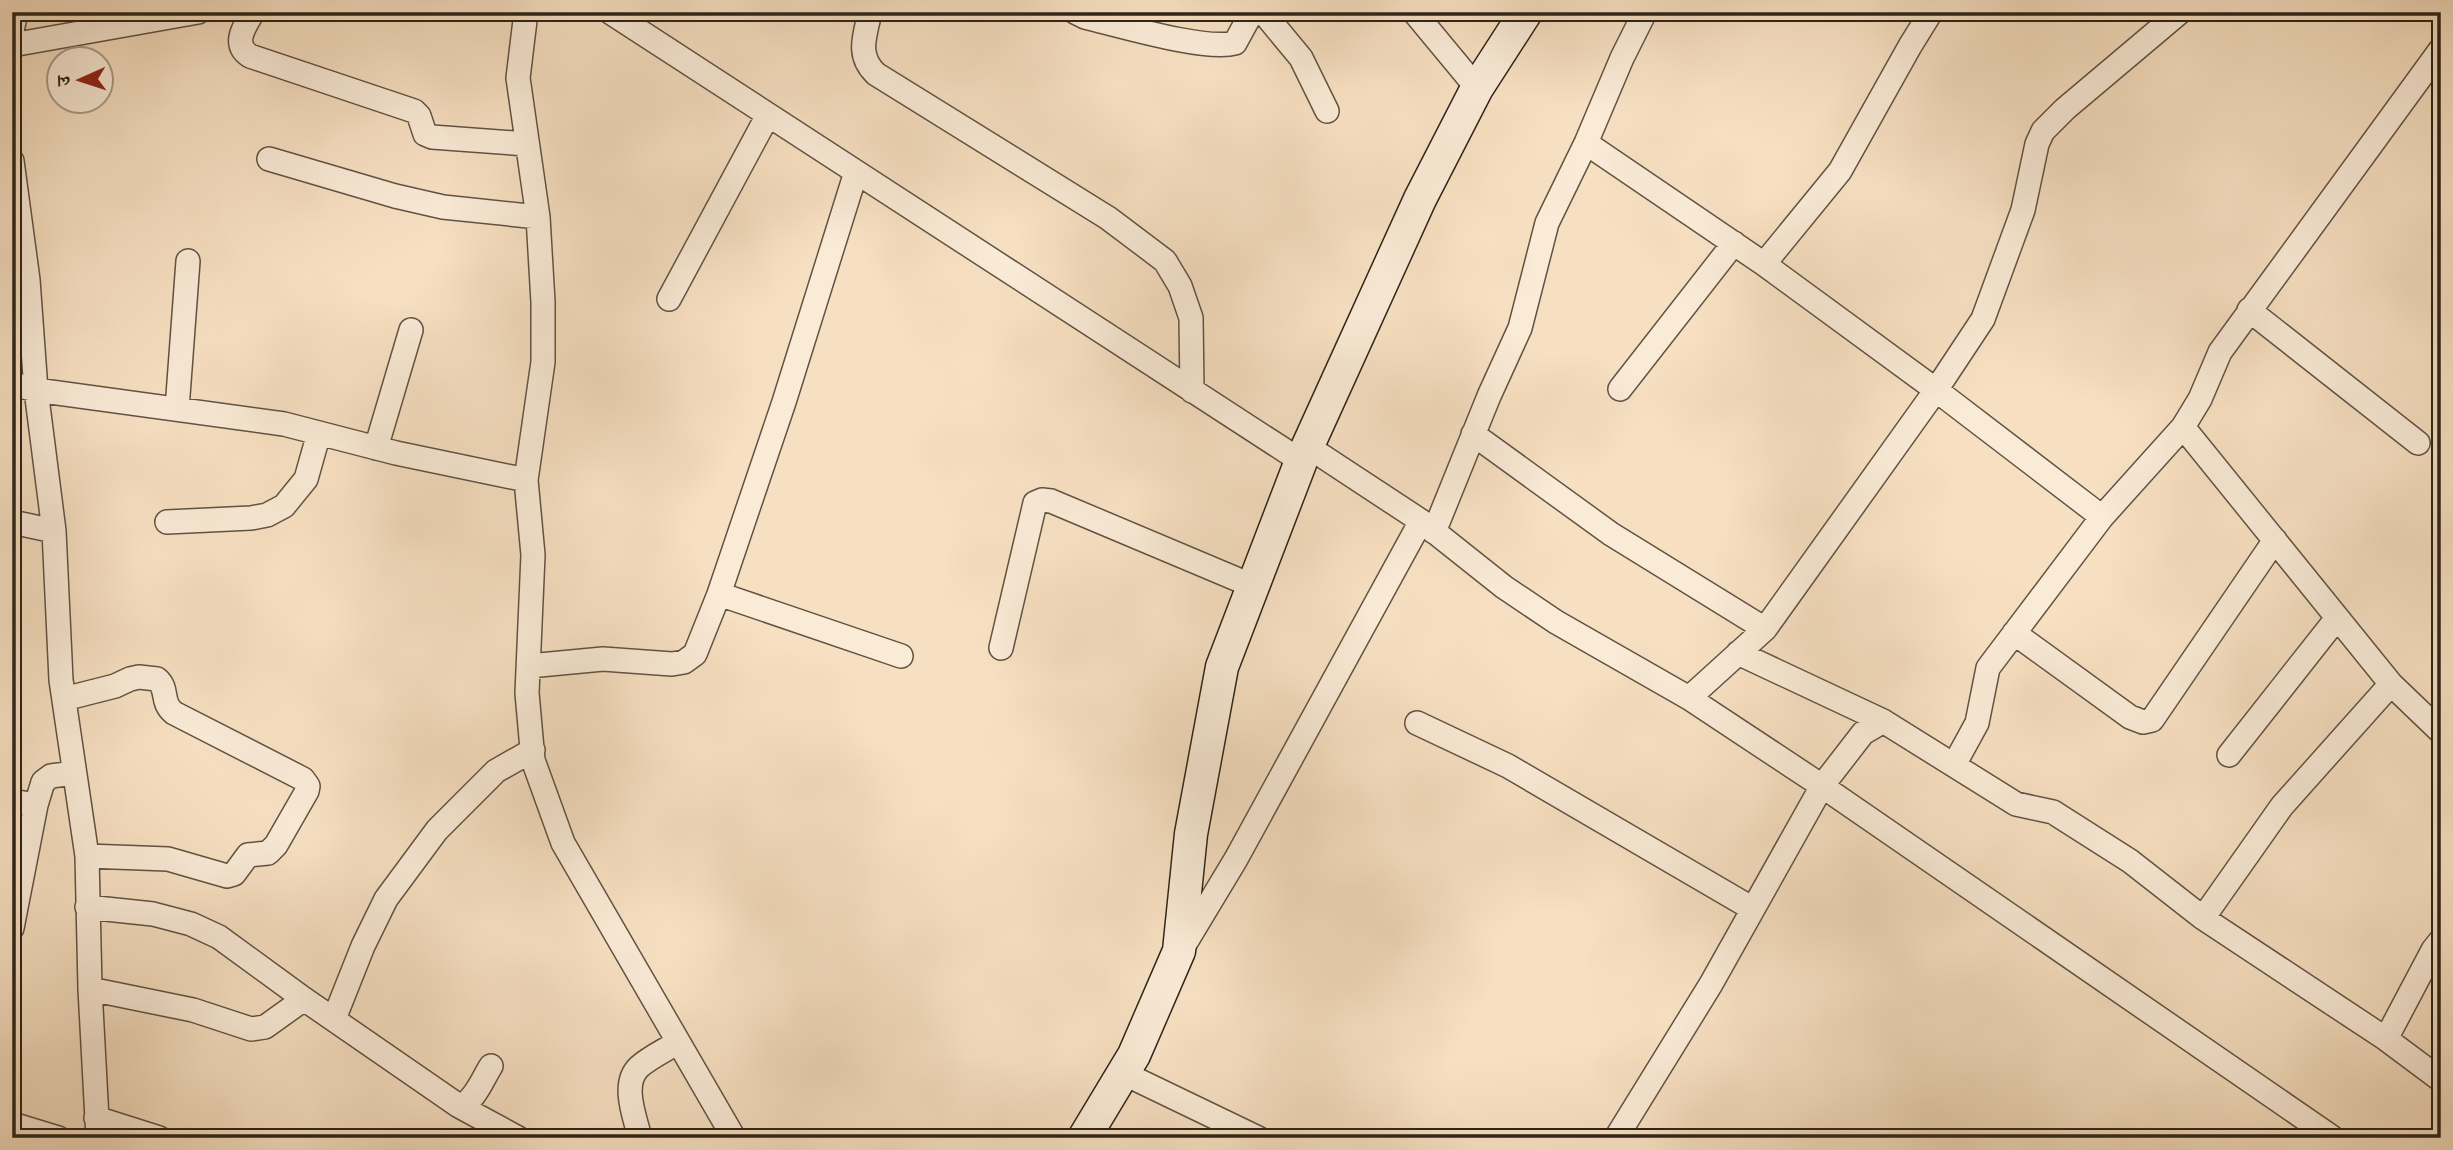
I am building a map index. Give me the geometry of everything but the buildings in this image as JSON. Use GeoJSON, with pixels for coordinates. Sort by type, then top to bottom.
{"type":"FeatureCollection","features":[{"type":"Feature","properties":{"kind":"street"},"geometry":{"type":"LineString","coordinates":[[12,31],[16,12]]}},
{"type":"Feature","properties":{"kind":"street"},"geometry":{"type":"LineString","coordinates":[[12,45],[198,12]]}},
{"type":"Feature","properties":{"kind":"street"},"geometry":{"type":"LineString","coordinates":[[253,12],[241,32],[240,43],[243,51],[250,56],[414,111],[419,116],[425,134],[432,137],[527,144]]}},
{"type":"Feature","properties":{"kind":"street"},"geometry":{"type":"LineString","coordinates":[[526,12],[518,78],[538,217],[543,362],[526,480],[533,555],[527,693],[533,760],[563,843],[734,1138]]}},
{"type":"Feature","properties":{"kind":"street"},"geometry":{"type":"LineString","coordinates":[[610,12],[1192,391],[1427,526],[1504,587],[1556,622],[1689,698],[1822,786],[2333,1138]]}},
{"type":"Feature","properties":{"kind":"street"},"geometry":{"type":"LineString","coordinates":[[870,12],[863,53],[868,66],[876,74],[1108,218],[1164,261],[1180,286],[1191,318],[1192,391]]}},
{"type":"Feature","properties":{"kind":"street"},"geometry":{"type":"LineString","coordinates":[[1075,12],[1085,17],[1181,40],[1226,45],[1235,43],[1252,12]]}},
{"type":"Feature","properties":{"kind":"street"},"geometry":{"type":"LineString","coordinates":[[1264,12],[1301,58],[1327,111]]}},
{"type":"Feature","properties":{"kind":"street"},"geometry":{"type":"LineString","coordinates":[[1414,12],[1477,88]]}},
{"type":"Feature","properties":{"kind":"street"},"geometry":{"type":"LineString","coordinates":[[1084,1138],[1134,1055],[1179,951],[1191,834],[1222,667],[1304,454],[1420,199],[1477,88],[1526,12]]}},
{"type":"Feature","properties":{"kind":"street"},"geometry":{"type":"LineString","coordinates":[[1176,959],[1427,526],[1473,434],[1520,328],[1547,223],[1586,143],[1622,58],[1646,12]]}},
{"type":"Feature","properties":{"kind":"street"},"geometry":{"type":"LineString","coordinates":[[1764,264],[1840,171],[1931,12]]}},
{"type":"Feature","properties":{"kind":"street"},"geometry":{"type":"LineString","coordinates":[[1689,698],[1765,629],[1936,390],[1975,331],[1988,307],[2023,210],[2037,144],[2043,131],[2065,108],[2178,13]]}},
{"type":"Feature","properties":{"kind":"street"},"geometry":{"type":"LineString","coordinates":[[1954,765],[1977,723],[1987,668],[2102,517],[2183,427],[2200,399],[2216,359],[2249,310],[2441,49]]}},
{"type":"Feature","properties":{"kind":"street"},"geometry":{"type":"LineString","coordinates":[[669,299],[768,115]]}},
{"type":"Feature","properties":{"kind":"street"},"geometry":{"type":"LineString","coordinates":[[1586,143],[1764,264],[1936,390],[2102,517]]}},
{"type":"Feature","properties":{"kind":"street"},"geometry":{"type":"LineString","coordinates":[[269,159],[395,196],[443,207],[538,217]]}},
{"type":"Feature","properties":{"kind":"street"},"geometry":{"type":"LineString","coordinates":[[12,161],[28,280],[36,390],[54,531],[64,699],[87,856],[97,1128],[159,1138]]}},
{"type":"Feature","properties":{"kind":"street"},"geometry":{"type":"LineString","coordinates":[[529,666],[603,659],[672,664],[684,662],[695,654],[719,594],[784,402],[856,172]]}},
{"type":"Feature","properties":{"kind":"street"},"geometry":{"type":"LineString","coordinates":[[1620,389],[1734,243]]}},
{"type":"Feature","properties":{"kind":"street"},"geometry":{"type":"LineString","coordinates":[[177,409],[188,261]]}},
{"type":"Feature","properties":{"kind":"street"},"geometry":{"type":"LineString","coordinates":[[2249,310],[2418,443]]}},
{"type":"Feature","properties":{"kind":"street"},"geometry":{"type":"LineString","coordinates":[[376,448],[411,330]]}},
{"type":"Feature","properties":{"kind":"street"},"geometry":{"type":"LineString","coordinates":[[12,384],[36,390],[284,424],[376,448],[526,480]]}},
{"type":"Feature","properties":{"kind":"street"},"geometry":{"type":"LineString","coordinates":[[2183,427],[2391,684],[2441,732]]}},
{"type":"Feature","properties":{"kind":"street"},"geometry":{"type":"LineString","coordinates":[[167,522],[267,515],[284,506],[306,479],[319,433]]}},
{"type":"Feature","properties":{"kind":"street"},"geometry":{"type":"LineString","coordinates":[[1473,434],[1611,534],[1765,629]]}},
{"type":"Feature","properties":{"kind":"street"},"geometry":{"type":"LineString","coordinates":[[1001,648],[1035,503],[1042,500],[1051,501],[1253,586]]}},
{"type":"Feature","properties":{"kind":"street"},"geometry":{"type":"LineString","coordinates":[[12,522],[54,531]]}},
{"type":"Feature","properties":{"kind":"street"},"geometry":{"type":"LineString","coordinates":[[2014,633],[2130,717],[2144,722],[2152,720],[2275,540]]}},
{"type":"Feature","properties":{"kind":"street"},"geometry":{"type":"LineString","coordinates":[[719,594],[901,656]]}},
{"type":"Feature","properties":{"kind":"street"},"geometry":{"type":"LineString","coordinates":[[2229,755],[2337,618]]}},
{"type":"Feature","properties":{"kind":"street"},"geometry":{"type":"LineString","coordinates":[[1738,653],[1883,721],[2016,804],[2053,812],[2130,861],[2203,918],[2386,1039],[2441,1080]]}},
{"type":"Feature","properties":{"kind":"street"},"geometry":{"type":"LineString","coordinates":[[64,699],[139,677],[157,679],[164,688],[167,708],[174,713],[303,779],[308,786],[276,845],[268,853],[256,852],[248,855],[234,874],[227,876],[169,859],[87,856]]}},
{"type":"Feature","properties":{"kind":"street"},"geometry":{"type":"LineString","coordinates":[[2203,918],[2282,806],[2391,684]]}},
{"type":"Feature","properties":{"kind":"street"},"geometry":{"type":"LineString","coordinates":[[1417,723],[1508,766],[1753,909]]}},
{"type":"Feature","properties":{"kind":"street"},"geometry":{"type":"LineString","coordinates":[[1616,1138],[1711,984],[1822,786],[1863,733],[1875,726]]}},
{"type":"Feature","properties":{"kind":"street"},"geometry":{"type":"LineString","coordinates":[[334,1019],[363,946],[386,899],[429,840],[496,771],[533,750]]}},
{"type":"Feature","properties":{"kind":"street"},"geometry":{"type":"LineString","coordinates":[[12,928],[43,782],[51,776],[74,773]]}},
{"type":"Feature","properties":{"kind":"street"},"geometry":{"type":"LineString","coordinates":[[12,801],[36,805]]}},
{"type":"Feature","properties":{"kind":"street"},"geometry":{"type":"LineString","coordinates":[[87,907],[153,914],[191,924],[219,937],[303,999],[459,1106],[518,1138]]}},
{"type":"Feature","properties":{"kind":"street"},"geometry":{"type":"LineString","coordinates":[[2386,1039],[2433,950],[2441,940]]}},
{"type":"Feature","properties":{"kind":"street"},"geometry":{"type":"LineString","coordinates":[[90,989],[193,1010],[251,1029],[265,1027],[303,999]]}},
{"type":"Feature","properties":{"kind":"street"},"geometry":{"type":"LineString","coordinates":[[640,1138],[631,1099],[631,1080],[638,1068],[678,1042]]}},
{"type":"Feature","properties":{"kind":"street"},"geometry":{"type":"LineString","coordinates":[[459,1106],[469,1101],[491,1066]]}},
{"type":"Feature","properties":{"kind":"street"},"geometry":{"type":"LineString","coordinates":[[1123,1073],[1258,1138]]}},
{"type":"Feature","properties":{"kind":"street"},"geometry":{"type":"LineString","coordinates":[[12,1124],[58,1138]]}}]}
